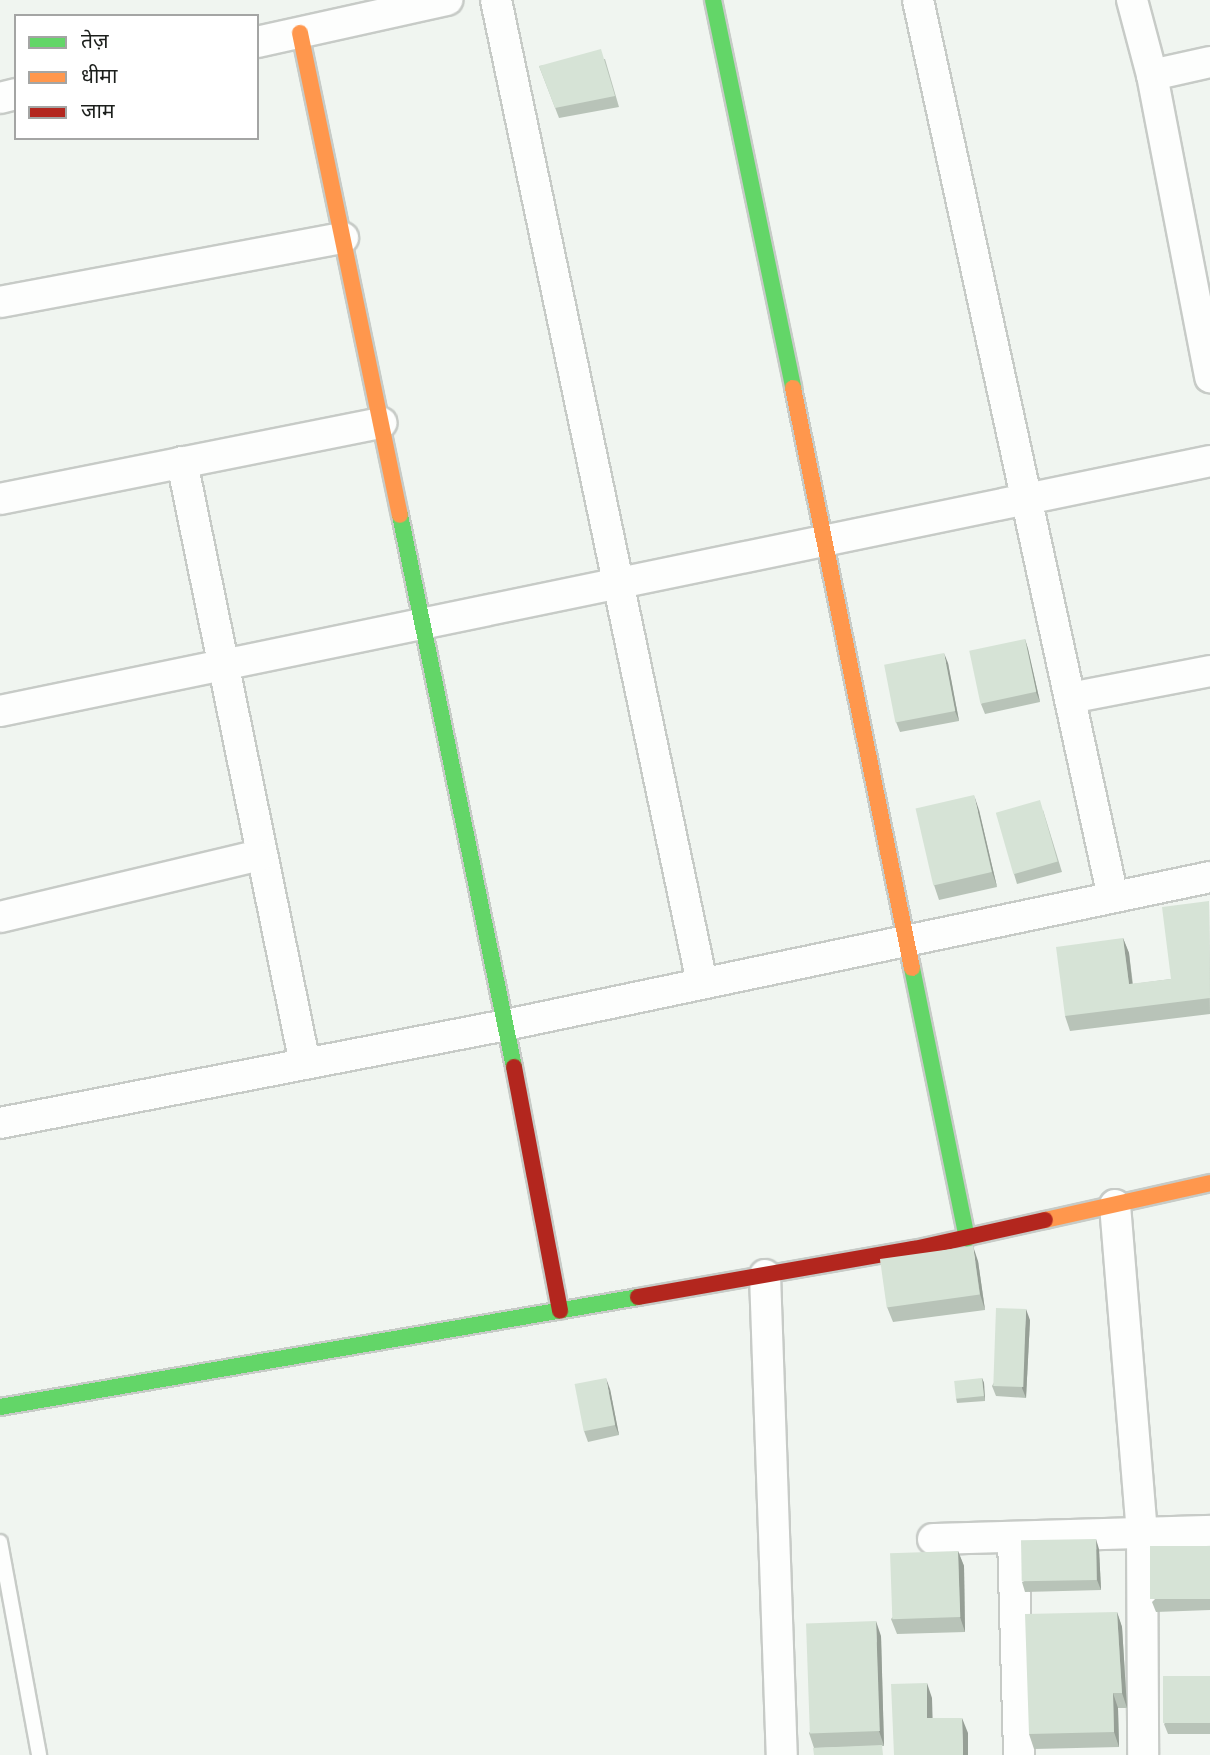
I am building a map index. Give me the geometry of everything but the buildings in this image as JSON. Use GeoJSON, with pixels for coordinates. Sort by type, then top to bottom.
{"type":"FeatureCollection","features":[{"type":"Feature","properties":{"kind":"street"},"geometry":{"type":"LineString","coordinates":[[259,42],[447,0]]}},
{"type":"Feature","properties":{"kind":"street"},"geometry":{"type":"LineString","coordinates":[[496,0],[702,983]]}},
{"type":"Feature","properties":{"kind":"street"},"geometry":{"type":"LineString","coordinates":[[713,0],[967,1238]]}},
{"type":"Feature","properties":{"kind":"street"},"geometry":{"type":"LineString","coordinates":[[918,0],[1113,897]]}},
{"type":"Feature","properties":{"kind":"street"},"geometry":{"type":"LineString","coordinates":[[1132,0],[1199,260],[1210,377]]}},
{"type":"Feature","properties":{"kind":"street"},"geometry":{"type":"LineString","coordinates":[[300,33],[506,1025],[560,1311]]}},
{"type":"Feature","properties":{"kind":"street"},"geometry":{"type":"LineString","coordinates":[[1152,75],[1210,62]]}},
{"type":"Feature","properties":{"kind":"street"},"geometry":{"type":"LineString","coordinates":[[0,302],[343,238]]}},
{"type":"Feature","properties":{"kind":"street"},"geometry":{"type":"LineString","coordinates":[[0,499],[381,423]]}},
{"type":"Feature","properties":{"kind":"street"},"geometry":{"type":"LineString","coordinates":[[0,711],[1210,461]]}},
{"type":"Feature","properties":{"kind":"street"},"geometry":{"type":"LineString","coordinates":[[182,462],[221,664],[305,1064]]}},
{"type":"Feature","properties":{"kind":"street"},"geometry":{"type":"LineString","coordinates":[[1070,698],[1210,671]]}},
{"type":"Feature","properties":{"kind":"street"},"geometry":{"type":"LineString","coordinates":[[0,917],[261,855]]}},
{"type":"Feature","properties":{"kind":"street"},"geometry":{"type":"LineString","coordinates":[[0,1123],[506,1025],[1210,877]]}},
{"type":"Feature","properties":{"kind":"street"},"geometry":{"type":"LineString","coordinates":[[0,1407],[967,1238],[1210,1183]]}},
{"type":"Feature","properties":{"kind":"street"},"geometry":{"type":"LineString","coordinates":[[1115,1205],[1142,1532],[1143,1755]]}},
{"type":"Feature","properties":{"kind":"street"},"geometry":{"type":"LineString","coordinates":[[765,1275],[782,1755]]}},
{"type":"Feature","properties":{"kind":"street"},"geometry":{"type":"LineString","coordinates":[[933,1539],[1210,1531]]}},
{"type":"Feature","properties":{"kind":"street"},"geometry":{"type":"LineString","coordinates":[[1013,1538],[1019,1755]]}},
{"type":"Feature","properties":{"kind":"lane"},"geometry":{"type":"LineString","coordinates":[[0,1542],[39,1755]]}},
{"type":"Feature","properties":{"kind":"traffic: fast"},"geometry":{"type":"LineString","coordinates":[[713,0],[793,388]]}},
{"type":"Feature","properties":{"kind":"traffic: fast"},"geometry":{"type":"LineString","coordinates":[[400,515],[514,1067]]}},
{"type":"Feature","properties":{"kind":"traffic: fast"},"geometry":{"type":"LineString","coordinates":[[912,968],[967,1238]]}},
{"type":"Feature","properties":{"kind":"traffic: fast"},"geometry":{"type":"LineString","coordinates":[[0,1407],[638,1297]]}},
{"type":"Feature","properties":{"kind":"traffic: slow"},"geometry":{"type":"LineString","coordinates":[[300,33],[400,515]]}},
{"type":"Feature","properties":{"kind":"traffic: slow"},"geometry":{"type":"LineString","coordinates":[[793,388],[912,968]]}},
{"type":"Feature","properties":{"kind":"traffic: slow"},"geometry":{"type":"LineString","coordinates":[[1045,1220],[1210,1183]]}},
{"type":"Feature","properties":{"kind":"traffic: jam"},"geometry":{"type":"LineString","coordinates":[[514,1067],[560,1311]]}},
{"type":"Feature","properties":{"kind":"traffic: jam"},"geometry":{"type":"LineString","coordinates":[[638,1297],[914,1249],[1045,1220]]}}]}
